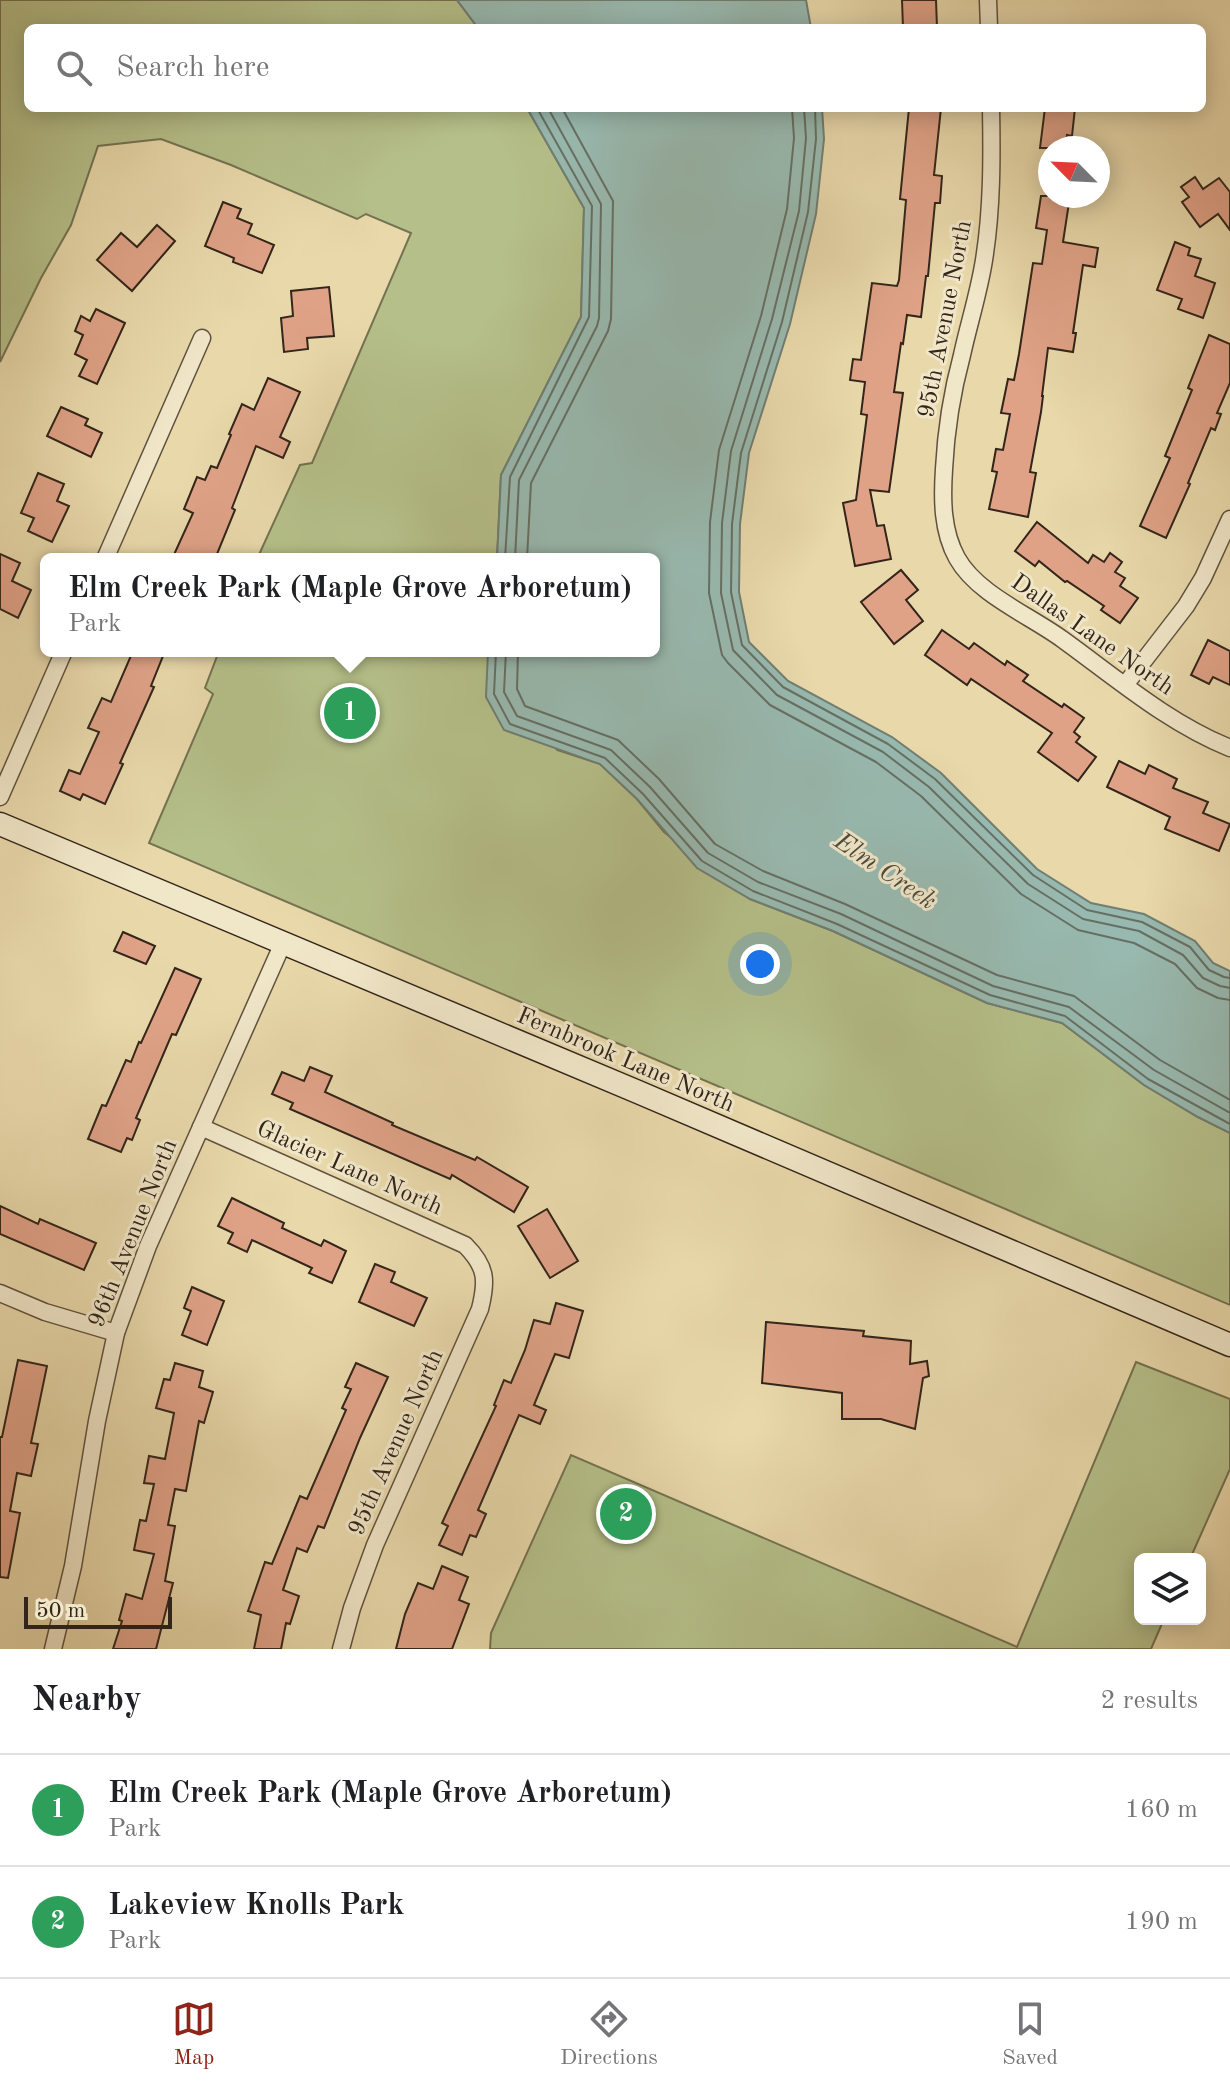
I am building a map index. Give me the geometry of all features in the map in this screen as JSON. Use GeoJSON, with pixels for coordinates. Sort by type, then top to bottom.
{"type":"FeatureCollection","features":[{"type":"Feature","properties":{"kind":"street"},"geometry":{"type":"LineString","coordinates":[[988,0],[989,24]]}},
{"type":"Feature","properties":{"kind":"street","name":"95th Avenue North"},"geometry":{"type":"LineString","coordinates":[[948,538],[943,488],[945,446],[955,387],[984,262],[990,190],[991,112]]}},
{"type":"Feature","properties":{"kind":"street"},"geometry":{"type":"LineString","coordinates":[[108,553],[202,338]]}},
{"type":"Feature","properties":{"kind":"street"},"geometry":{"type":"LineString","coordinates":[[1125,685],[1186,606],[1203,578],[1230,519]]}},
{"type":"Feature","properties":{"kind":"street","name":"Dallas Lane North"},"geometry":{"type":"LineString","coordinates":[[948,538],[968,574],[985,588],[1050,630],[1158,710],[1202,736],[1230,748]]}},
{"type":"Feature","properties":{"kind":"street"},"geometry":{"type":"LineString","coordinates":[[0,797],[61,657]]}},
{"type":"Feature","properties":{"kind":"street","name":"Fernbrook Lane North"},"geometry":{"type":"LineString","coordinates":[[0,824],[1230,1345]]}},
{"type":"Feature","properties":{"kind":"street","name":"96th Avenue North"},"geometry":{"type":"LineString","coordinates":[[53,1649],[73,1566],[97,1421],[116,1333],[148,1246],[283,943]]}},
{"type":"Feature","properties":{"kind":"street","name":"Glacier Lane North"},"geometry":{"type":"LineString","coordinates":[[201,1127],[465,1245],[476,1256]]}},
{"type":"Feature","properties":{"kind":"street","name":"95th Avenue North"},"geometry":{"type":"LineString","coordinates":[[341,1649],[375,1545],[480,1309],[485,1289],[484,1272],[476,1256]]}},
{"type":"Feature","properties":{"kind":"street"},"geometry":{"type":"LineString","coordinates":[[0,1293],[45,1312],[116,1333]]}},
{"type":"Feature","properties":{"kind":"green space"},"geometry":{"type":"Polygon","coordinates":[[[0,0],[457,0],[475,24],[24,24],[24,112],[529,112],[584,208],[581,317],[501,475],[497,553],[260,553],[300,465],[312,463],[411,233],[366,214],[357,219],[161,139],[98,146],[71,225],[0,362],[0,0]]]}},
{"type":"Feature","properties":{"kind":"green space"},"geometry":{"type":"Polygon","coordinates":[[[217,657],[492,657],[557,750],[600,764],[637,799],[664,832],[750,899],[833,931],[987,1003],[1062,1023],[1144,1085],[1230,1133],[1230,1305],[149,843],[213,694],[205,688],[217,657]]]}},
{"type":"Feature","properties":{"kind":"green space"},"geometry":{"type":"Polygon","coordinates":[[[1136,1362],[1230,1399],[1230,1469],[1193,1553],[1134,1553],[1134,1625],[1161,1625],[1151,1649],[490,1649],[491,1633],[571,1455],[1017,1647],[1136,1362]]]}},
{"type":"Feature","properties":{"kind":"water"},"geometry":{"type":"Polygon","coordinates":[[[457,0],[806,0],[810,24],[475,24],[457,0]]]}},
{"type":"Feature","properties":{"kind":"water","name":"Elm Creek"},"geometry":{"type":"Polygon","coordinates":[[[529,112],[822,112],[824,139],[816,214],[790,324],[749,453],[740,524],[739,592],[749,642],[788,681],[892,737],[941,773],[1037,869],[1091,903],[1144,914],[1195,941],[1213,963],[1230,971],[1230,1133],[1144,1085],[1062,1023],[987,1003],[833,931],[750,899],[697,868],[637,799],[600,764],[504,730],[486,697],[488,657],[660,657],[660,553],[497,553],[501,475],[581,317],[584,208],[529,112]]]}},
{"type":"Feature","properties":{"kind":"building"},"geometry":{"type":"Polygon","coordinates":[[[902,0],[936,0],[937,24],[903,24],[902,0]]]}},
{"type":"Feature","properties":{"kind":"building"},"geometry":{"type":"Polygon","coordinates":[[[909,112],[941,112],[934,175],[942,176],[940,203],[935,203],[921,317],[907,315],[901,343],[894,392],[903,393],[889,492],[870,490],[877,526],[884,525],[891,559],[855,566],[843,503],[856,500],[867,415],[861,414],[865,382],[850,380],[853,359],[861,360],[872,283],[897,286],[899,280],[906,200],[900,199],[909,112]]]}},
{"type":"Feature","properties":{"kind":"building"},"geometry":{"type":"Polygon","coordinates":[[[1044,112],[1075,112],[1072,136],[1042,136],[1044,112]]]}},
{"type":"Feature","properties":{"kind":"building"},"geometry":{"type":"Polygon","coordinates":[[[1195,177],[1203,189],[1219,178],[1230,192],[1230,230],[1218,214],[1200,227],[1182,202],[1189,197],[1181,187],[1195,177]]]}},
{"type":"Feature","properties":{"kind":"building"},"geometry":{"type":"Polygon","coordinates":[[[223,202],[241,209],[237,218],[252,224],[248,234],[274,245],[262,273],[233,262],[234,258],[205,246],[223,202]]]}},
{"type":"Feature","properties":{"kind":"building"},"geometry":{"type":"Polygon","coordinates":[[[1039,208],[1068,208],[1063,242],[1098,248],[1095,267],[1083,265],[1073,352],[1048,348],[1030,472],[1036,473],[1028,517],[989,509],[997,472],[992,471],[996,449],[1003,450],[1010,414],[1001,413],[1008,379],[1014,380],[1033,263],[1042,264],[1047,230],[1036,228],[1039,208]]]}},
{"type":"Feature","properties":{"kind":"building"},"geometry":{"type":"Polygon","coordinates":[[[157,225],[175,241],[132,291],[97,260],[121,233],[137,247],[157,225]]]}},
{"type":"Feature","properties":{"kind":"building"},"geometry":{"type":"Polygon","coordinates":[[[1175,242],[1190,248],[1188,255],[1201,259],[1195,276],[1215,283],[1203,318],[1178,309],[1182,299],[1157,290],[1175,242]]]}},
{"type":"Feature","properties":{"kind":"building"},"geometry":{"type":"Polygon","coordinates":[[[329,287],[334,336],[307,338],[308,349],[284,352],[281,318],[293,316],[291,291],[329,287]]]}},
{"type":"Feature","properties":{"kind":"building"},"geometry":{"type":"Polygon","coordinates":[[[96,309],[125,323],[97,384],[79,376],[87,360],[75,354],[83,335],[75,331],[81,316],[90,321],[96,309]]]}},
{"type":"Feature","properties":{"kind":"building"},"geometry":{"type":"Polygon","coordinates":[[[1209,335],[1230,344],[1230,383],[1217,413],[1221,414],[1215,430],[1211,428],[1166,538],[1140,526],[1170,458],[1165,456],[1192,390],[1188,388],[1209,335]]]}},
{"type":"Feature","properties":{"kind":"building"},"geometry":{"type":"Polygon","coordinates":[[[268,378],[300,392],[280,437],[290,442],[283,458],[256,446],[217,553],[175,553],[193,513],[184,509],[197,477],[205,480],[211,466],[217,468],[242,404],[254,410],[268,378]]]}},
{"type":"Feature","properties":{"kind":"building"},"geometry":{"type":"Polygon","coordinates":[[[61,407],[88,419],[85,425],[102,433],[91,457],[47,436],[61,407]]]}},
{"type":"Feature","properties":{"kind":"building"},"geometry":{"type":"Polygon","coordinates":[[[38,473],[64,484],[57,501],[69,506],[52,542],[28,531],[34,518],[21,513],[38,473]]]}},
{"type":"Feature","properties":{"kind":"building"},"geometry":{"type":"Polygon","coordinates":[[[1037,522],[1088,563],[1093,555],[1104,562],[1110,553],[1122,562],[1115,572],[1125,578],[1120,586],[1138,598],[1120,623],[1101,610],[1104,606],[1065,582],[1039,561],[1035,566],[1015,551],[1037,522]]]}},
{"type":"Feature","properties":{"kind":"building"},"geometry":{"type":"Polygon","coordinates":[[[0,554],[20,563],[12,581],[31,590],[18,618],[0,609],[0,554]]]}},
{"type":"Feature","properties":{"kind":"building"},"geometry":{"type":"Polygon","coordinates":[[[901,570],[918,590],[906,600],[923,621],[894,644],[861,602],[901,570]]]}},
{"type":"Feature","properties":{"kind":"building"},"geometry":{"type":"Polygon","coordinates":[[[942,630],[969,649],[974,643],[1005,665],[1007,661],[1028,675],[1023,681],[1084,718],[1074,732],[1080,737],[1076,742],[1096,757],[1078,781],[1038,752],[1052,733],[971,679],[967,685],[925,655],[942,630]]]}},
{"type":"Feature","properties":{"kind":"building"},"geometry":{"type":"Polygon","coordinates":[[[1208,640],[1230,651],[1230,685],[1213,677],[1209,684],[1191,675],[1208,640]]]}},
{"type":"Feature","properties":{"kind":"building"},"geometry":{"type":"Polygon","coordinates":[[[130,657],[163,657],[151,686],[154,687],[105,804],[83,794],[80,800],[60,791],[69,770],[80,774],[99,732],[88,728],[102,698],[111,702],[130,657]]]}},
{"type":"Feature","properties":{"kind":"building"},"geometry":{"type":"Polygon","coordinates":[[[1119,761],[1145,774],[1149,765],[1177,779],[1173,788],[1208,802],[1203,813],[1230,824],[1219,851],[1165,829],[1170,817],[1107,787],[1119,761]]]}},
{"type":"Feature","properties":{"kind":"building"},"geometry":{"type":"Polygon","coordinates":[[[123,932],[155,946],[146,964],[114,951],[123,932]]]}},
{"type":"Feature","properties":{"kind":"building"},"geometry":{"type":"Polygon","coordinates":[[[175,968],[201,979],[176,1035],[172,1034],[136,1118],[140,1120],[132,1140],[127,1138],[121,1152],[88,1139],[126,1060],[131,1062],[141,1043],[175,968]]]}},
{"type":"Feature","properties":{"kind":"building"},"geometry":{"type":"Polygon","coordinates":[[[310,1067],[332,1076],[325,1092],[392,1125],[475,1160],[477,1157],[528,1187],[514,1212],[452,1175],[450,1179],[290,1109],[293,1103],[272,1094],[282,1072],[304,1081],[310,1067]]]}},
{"type":"Feature","properties":{"kind":"building"},"geometry":{"type":"Polygon","coordinates":[[[232,1198],[284,1223],[282,1228],[321,1246],[324,1240],[346,1251],[332,1283],[309,1273],[312,1268],[252,1240],[247,1252],[228,1243],[233,1233],[218,1226],[232,1198]]]}},
{"type":"Feature","properties":{"kind":"building"},"geometry":{"type":"Polygon","coordinates":[[[0,1206],[38,1224],[40,1219],[96,1243],[84,1270],[0,1234],[0,1206]]]}},
{"type":"Feature","properties":{"kind":"building"},"geometry":{"type":"Polygon","coordinates":[[[547,1209],[578,1261],[550,1278],[518,1226],[547,1209]]]}},
{"type":"Feature","properties":{"kind":"building"},"geometry":{"type":"Polygon","coordinates":[[[375,1264],[395,1272],[391,1282],[427,1298],[414,1326],[359,1302],[375,1264]]]}},
{"type":"Feature","properties":{"kind":"building"},"geometry":{"type":"Polygon","coordinates":[[[192,1287],[224,1301],[207,1345],[182,1335],[191,1311],[184,1308],[192,1287]]]}},
{"type":"Feature","properties":{"kind":"building"},"geometry":{"type":"Polygon","coordinates":[[[556,1303],[583,1311],[569,1358],[555,1354],[534,1405],[546,1410],[540,1424],[519,1415],[478,1510],[486,1514],[476,1537],[470,1535],[462,1555],[439,1545],[448,1526],[442,1523],[496,1406],[504,1380],[511,1383],[534,1320],[550,1324],[556,1303]]]}},
{"type":"Feature","properties":{"kind":"building"},"geometry":{"type":"Polygon","coordinates":[[[766,1322],[864,1331],[863,1336],[911,1341],[910,1364],[927,1361],[929,1376],[923,1378],[915,1429],[881,1419],[842,1419],[842,1393],[762,1383],[766,1322]]]}},
{"type":"Feature","properties":{"kind":"building"},"geometry":{"type":"Polygon","coordinates":[[[18,1360],[47,1366],[31,1443],[38,1444],[31,1476],[17,1473],[10,1511],[20,1513],[8,1578],[0,1577],[0,1437],[18,1360]]]}},
{"type":"Feature","properties":{"kind":"building"},"geometry":{"type":"Polygon","coordinates":[[[175,1363],[203,1371],[199,1387],[213,1392],[204,1423],[199,1421],[186,1491],[175,1489],[168,1525],[175,1526],[165,1581],[173,1583],[156,1649],[113,1649],[126,1594],[142,1599],[154,1554],[134,1550],[140,1520],[146,1521],[154,1484],[144,1483],[149,1456],[165,1459],[174,1413],[156,1408],[164,1379],[170,1380],[175,1363]]]}},
{"type":"Feature","properties":{"kind":"building"},"geometry":{"type":"Polygon","coordinates":[[[356,1363],[388,1377],[324,1528],[318,1526],[307,1552],[297,1548],[283,1590],[299,1596],[290,1624],[286,1623],[281,1649],[254,1649],[261,1615],[248,1611],[265,1562],[272,1564],[300,1496],[307,1499],[346,1410],[342,1408],[351,1389],[345,1387],[356,1363]]]}},
{"type":"Feature","properties":{"kind":"building"},"geometry":{"type":"Polygon","coordinates":[[[442,1566],[468,1577],[459,1600],[469,1604],[452,1649],[396,1649],[405,1614],[418,1583],[433,1589],[442,1566]]]}},
{"type":"Feature","properties":{"kind":"place","name":"Elm Creek Park (Maple Grove Arboretum)"},"geometry":{"type":"Point","coordinates":[350,713]}},
{"type":"Feature","properties":{"kind":"place","name":"Lakeview Knolls Park"},"geometry":{"type":"Point","coordinates":[626,1514]}}]}
